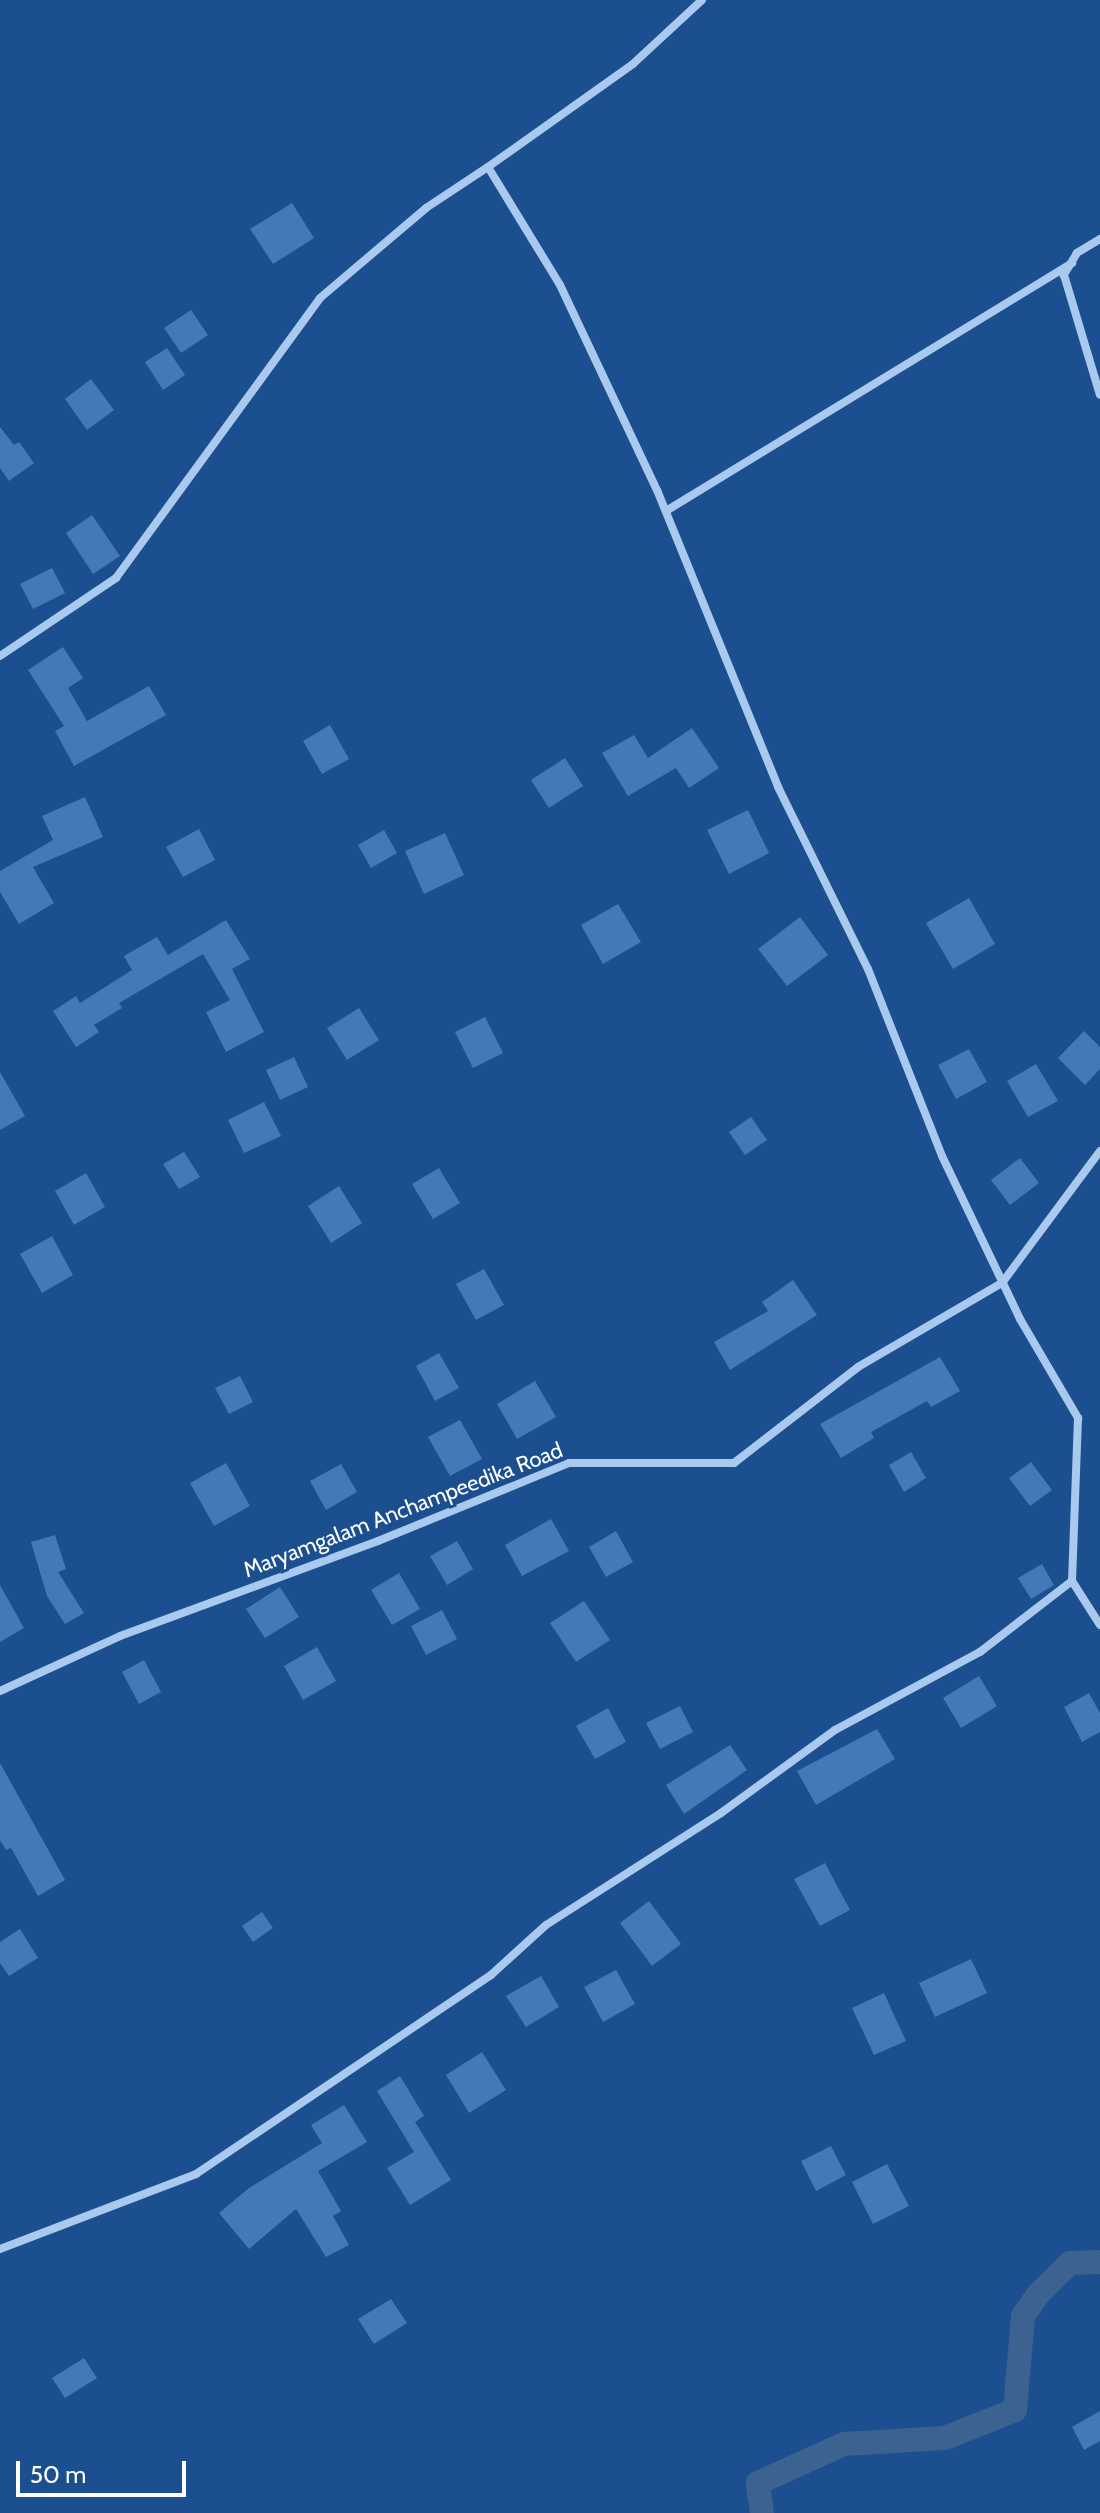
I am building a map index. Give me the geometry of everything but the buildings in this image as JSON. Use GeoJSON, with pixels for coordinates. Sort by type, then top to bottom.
{"type":"FeatureCollection","features":[{"type":"Feature","properties":{"kind":"street"},"geometry":{"type":"LineString","coordinates":[[0,656],[116,578],[320,298],[426,208],[633,64],[702,0]]}},
{"type":"Feature","properties":{"kind":"street"},"geometry":{"type":"LineString","coordinates":[[488,167],[560,285],[666,511],[778,787],[868,969],[942,1156],[1002,1283],[1078,1418],[1072,1581],[1100,1625]]}},
{"type":"Feature","properties":{"kind":"street"},"geometry":{"type":"LineString","coordinates":[[1100,239],[1077,253],[1064,275],[1100,395]]}},
{"type":"Feature","properties":{"kind":"street"},"geometry":{"type":"LineString","coordinates":[[666,511],[1072,263]]}},
{"type":"Feature","properties":{"kind":"street","name":"Maryamgalam Anchampeedika Road"},"geometry":{"type":"LineString","coordinates":[[0,1691],[120,1636],[378,1541],[569,1463],[734,1463],[858,1367],[1002,1283],[1100,1151]]}},
{"type":"Feature","properties":{"kind":"street"},"geometry":{"type":"LineString","coordinates":[[0,2249],[196,2174],[491,1975],[546,1925],[721,1813],[835,1730],[980,1652],[1072,1581]]}},
{"type":"Feature","properties":{"kind":"waterway"},"geometry":{"type":"LineString","coordinates":[[762,2513],[758,2483],[844,2444],[945,2438],[1015,2410],[1023,2316],[1039,2293],[1070,2263],[1100,2262]]}}]}
